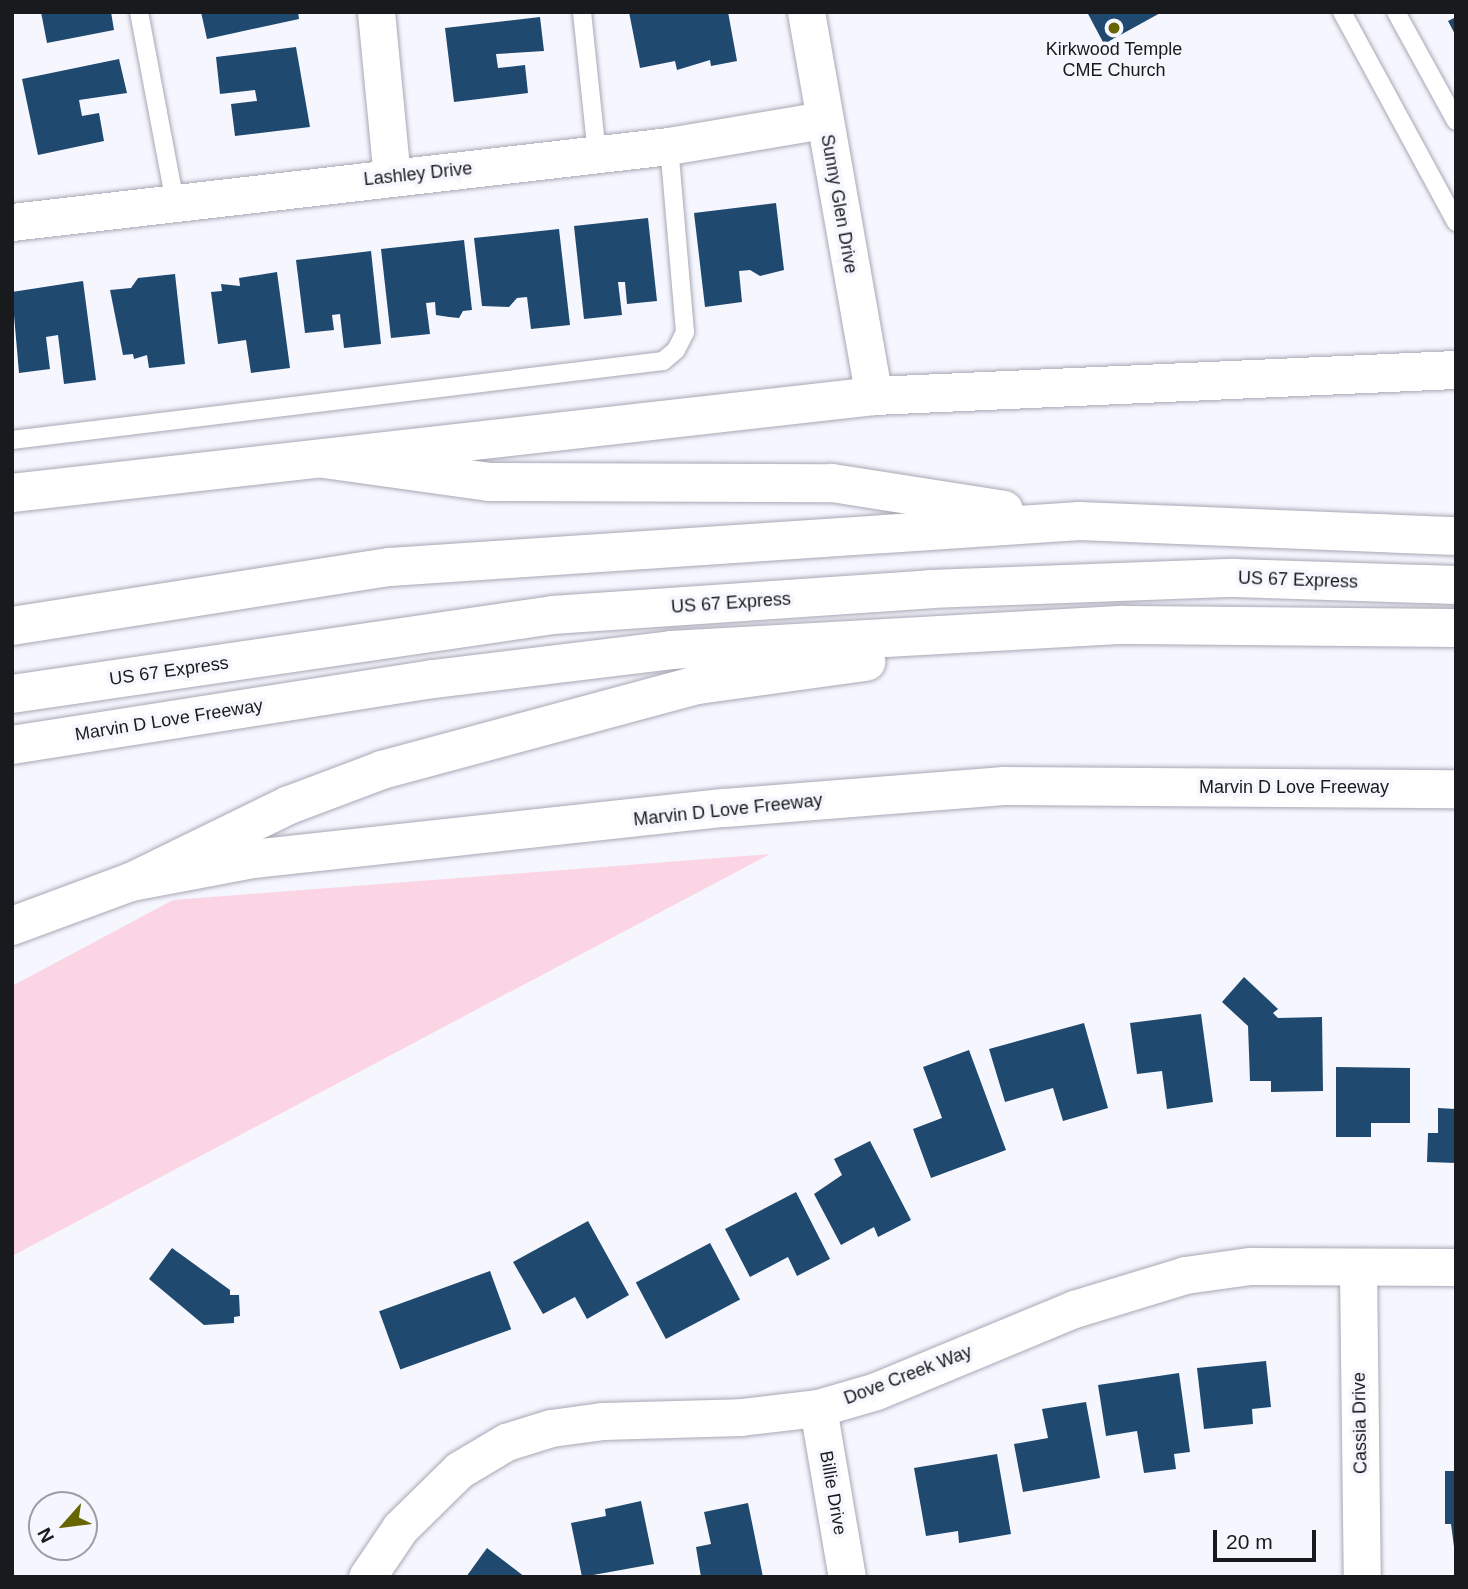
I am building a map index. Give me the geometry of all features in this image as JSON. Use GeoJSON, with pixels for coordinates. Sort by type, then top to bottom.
{"type":"FeatureCollection","features":[{"type":"Feature","properties":{"kind":"main road"},"geometry":{"type":"LineString","coordinates":[[12,493],[874,396],[1456,370]]}},
{"type":"Feature","properties":{"kind":"main road"},"geometry":{"type":"LineString","coordinates":[[324,459],[490,482],[832,483],[1079,521]]}},
{"type":"Feature","properties":{"kind":"main road"},"geometry":{"type":"LineString","coordinates":[[12,626],[390,567],[1079,521],[1456,536]]}},
{"type":"Feature","properties":{"kind":"main road","name":"US 67 Express"},"geometry":{"type":"LineString","coordinates":[[12,694],[566,614],[930,589],[1234,578],[1456,584]]}},
{"type":"Feature","properties":{"kind":"main road"},"geometry":{"type":"LineString","coordinates":[[131,882],[289,805],[382,770],[697,685],[1123,625]]}},
{"type":"Feature","properties":{"kind":"main road","name":"Marvin D Love Freeway"},"geometry":{"type":"LineString","coordinates":[[12,745],[433,680],[671,650],[1123,625],[1456,628]]}},
{"type":"Feature","properties":{"kind":"main road","name":"Marvin D Love Freeway"},"geometry":{"type":"LineString","coordinates":[[12,926],[131,882],[253,859],[725,808],[1004,786],[1456,789]]}},
{"type":"Feature","properties":{"kind":"street"},"geometry":{"type":"LineString","coordinates":[[376,12],[392,177]]}},
{"type":"Feature","properties":{"kind":"street","name":"Sunny Glen Drive"},"geometry":{"type":"LineString","coordinates":[[806,12],[874,396]]}},
{"type":"Feature","properties":{"kind":"street","name":"Lashley Drive"},"geometry":{"type":"LineString","coordinates":[[12,222],[669,146],[823,120]]}},
{"type":"Feature","properties":{"kind":"street","name":"Dove Creek Way"},"geometry":{"type":"LineString","coordinates":[[367,1577],[424,1501],[459,1470],[506,1442],[602,1421],[741,1417],[818,1408],[876,1391],[998,1339],[1134,1288],[1250,1266],[1358,1270],[1456,1267]]}},
{"type":"Feature","properties":{"kind":"street","name":"Cassia Drive"},"geometry":{"type":"LineString","coordinates":[[1358,1270],[1362,1577]]}},
{"type":"Feature","properties":{"kind":"street","name":"Billie Drive"},"geometry":{"type":"LineString","coordinates":[[818,1408],[847,1577]]}},
{"type":"Feature","properties":{"kind":"lane"},"geometry":{"type":"LineString","coordinates":[[139,12],[176,203]]}},
{"type":"Feature","properties":{"kind":"lane"},"geometry":{"type":"LineString","coordinates":[[582,12],[597,155]]}},
{"type":"Feature","properties":{"kind":"lane"},"geometry":{"type":"LineString","coordinates":[[1342,12],[1456,222]]}},
{"type":"Feature","properties":{"kind":"lane"},"geometry":{"type":"LineString","coordinates":[[1396,12],[1456,121]]}},
{"type":"Feature","properties":{"kind":"lane"},"geometry":{"type":"LineString","coordinates":[[12,440],[646,366],[663,361],[676,350],[685,332],[669,146]]}},
{"type":"Feature","properties":{"kind":"shaded area"},"geometry":{"type":"Polygon","coordinates":[[[770,854],[12,1256],[12,986],[173,900],[770,854]]]}},
{"type":"Feature","properties":{"kind":"building"},"geometry":{"type":"Polygon","coordinates":[[[41,12],[111,12],[114,30],[47,43],[41,12]]]}},
{"type":"Feature","properties":{"kind":"building"},"geometry":{"type":"Polygon","coordinates":[[[201,12],[298,12],[299,19],[207,39],[201,12]]]}},
{"type":"Feature","properties":{"kind":"building"},"geometry":{"type":"Polygon","coordinates":[[[629,12],[728,12],[737,61],[711,66],[710,60],[677,70],[675,61],[640,68],[629,12]]]}},
{"type":"Feature","properties":{"kind":"building","name":"Kirkwood Temple CME Church"},"geometry":{"type":"Polygon","coordinates":[[[1087,12],[1162,12],[1104,44],[1087,12]]]}},
{"type":"Feature","properties":{"kind":"building"},"geometry":{"type":"Polygon","coordinates":[[[540,17],[544,51],[496,54],[498,68],[525,65],[528,93],[454,102],[445,28],[540,17]]]}},
{"type":"Feature","properties":{"kind":"building"},"geometry":{"type":"Polygon","coordinates":[[[1456,17],[1456,36],[1448,21],[1456,17]]]}},
{"type":"Feature","properties":{"kind":"building"},"geometry":{"type":"Polygon","coordinates":[[[296,47],[310,127],[235,136],[231,104],[257,101],[255,90],[220,94],[216,57],[296,47]]]}},
{"type":"Feature","properties":{"kind":"building"},"geometry":{"type":"Polygon","coordinates":[[[119,59],[127,93],[79,100],[82,116],[99,113],[104,141],[38,155],[22,79],[119,59]]]}},
{"type":"Feature","properties":{"kind":"building"},"geometry":{"type":"Polygon","coordinates":[[[776,203],[784,270],[760,276],[750,270],[739,271],[742,302],[705,307],[694,213],[776,203]]]}},
{"type":"Feature","properties":{"kind":"building"},"geometry":{"type":"Polygon","coordinates":[[[648,218],[657,301],[627,304],[625,282],[618,282],[622,315],[584,319],[574,226],[648,218]]]}},
{"type":"Feature","properties":{"kind":"building"},"geometry":{"type":"Polygon","coordinates":[[[559,229],[570,325],[531,329],[527,297],[517,298],[509,307],[482,306],[474,238],[559,229]]]}},
{"type":"Feature","properties":{"kind":"building"},"geometry":{"type":"Polygon","coordinates":[[[464,240],[472,310],[463,311],[459,318],[449,317],[436,315],[435,302],[426,303],[430,334],[391,338],[381,249],[464,240]]]}},
{"type":"Feature","properties":{"kind":"building"},"geometry":{"type":"Polygon","coordinates":[[[371,251],[381,344],[344,348],[340,314],[332,315],[334,330],[305,333],[296,260],[371,251]]]}},
{"type":"Feature","properties":{"kind":"building"},"geometry":{"type":"Polygon","coordinates":[[[277,272],[290,368],[251,373],[246,340],[218,344],[211,292],[222,291],[221,284],[240,286],[239,278],[277,272]]]}},
{"type":"Feature","properties":{"kind":"building"},"geometry":{"type":"Polygon","coordinates":[[[175,274],[185,364],[149,368],[147,355],[134,359],[133,354],[123,355],[110,290],[131,288],[138,278],[175,274]]]}},
{"type":"Feature","properties":{"kind":"building"},"geometry":{"type":"Polygon","coordinates":[[[83,281],[96,380],[64,384],[58,335],[46,337],[50,369],[19,373],[12,292],[83,281]]]}},
{"type":"Feature","properties":{"kind":"building"},"geometry":{"type":"Polygon","coordinates":[[[1244,977],[1278,1009],[1273,1013],[1278,1018],[1322,1017],[1323,1091],[1271,1092],[1271,1081],[1250,1081],[1248,1026],[1222,1002],[1244,977]]]}},
{"type":"Feature","properties":{"kind":"building"},"geometry":{"type":"Polygon","coordinates":[[[1201,1014],[1213,1102],[1167,1109],[1162,1071],[1137,1074],[1130,1023],[1201,1014]]]}},
{"type":"Feature","properties":{"kind":"building"},"geometry":{"type":"Polygon","coordinates":[[[1084,1023],[1108,1108],[1063,1121],[1053,1088],[1005,1102],[989,1049],[1084,1023]]]}},
{"type":"Feature","properties":{"kind":"building"},"geometry":{"type":"Polygon","coordinates":[[[969,1050],[1006,1150],[931,1178],[913,1129],[942,1118],[923,1067],[969,1050]]]}},
{"type":"Feature","properties":{"kind":"building"},"geometry":{"type":"Polygon","coordinates":[[[1336,1067],[1410,1068],[1410,1123],[1371,1123],[1371,1137],[1336,1137],[1336,1067]]]}},
{"type":"Feature","properties":{"kind":"building"},"geometry":{"type":"Polygon","coordinates":[[[1438,1108],[1456,1109],[1456,1163],[1427,1162],[1428,1133],[1438,1133],[1438,1108]]]}},
{"type":"Feature","properties":{"kind":"building"},"geometry":{"type":"Polygon","coordinates":[[[870,1141],[911,1220],[878,1237],[874,1227],[841,1245],[814,1194],[842,1175],[834,1159],[870,1141]]]}},
{"type":"Feature","properties":{"kind":"building"},"geometry":{"type":"Polygon","coordinates":[[[796,1192],[830,1259],[797,1276],[788,1257],[750,1277],[725,1229],[796,1192]]]}},
{"type":"Feature","properties":{"kind":"building"},"geometry":{"type":"Polygon","coordinates":[[[588,1221],[629,1295],[587,1319],[575,1297],[543,1314],[513,1262],[588,1221]]]}},
{"type":"Feature","properties":{"kind":"building"},"geometry":{"type":"Polygon","coordinates":[[[710,1243],[740,1300],[666,1339],[636,1282],[710,1243]]]}},
{"type":"Feature","properties":{"kind":"building"},"geometry":{"type":"Polygon","coordinates":[[[172,1248],[230,1290],[230,1295],[239,1295],[240,1316],[234,1317],[234,1323],[204,1325],[149,1279],[172,1248]]]}},
{"type":"Feature","properties":{"kind":"building"},"geometry":{"type":"Polygon","coordinates":[[[490,1271],[511,1329],[400,1370],[379,1311],[490,1271]]]}},
{"type":"Feature","properties":{"kind":"building"},"geometry":{"type":"Polygon","coordinates":[[[1266,1361],[1271,1407],[1252,1409],[1253,1424],[1204,1429],[1197,1368],[1266,1361]]]}},
{"type":"Feature","properties":{"kind":"building"},"geometry":{"type":"Polygon","coordinates":[[[1179,1373],[1190,1452],[1174,1454],[1176,1469],[1144,1473],[1137,1431],[1106,1436],[1098,1385],[1179,1373]]]}},
{"type":"Feature","properties":{"kind":"building"},"geometry":{"type":"Polygon","coordinates":[[[1086,1402],[1100,1478],[1023,1492],[1014,1444],[1048,1438],[1042,1409],[1086,1402]]]}},
{"type":"Feature","properties":{"kind":"building"},"geometry":{"type":"Polygon","coordinates":[[[997,1454],[1011,1534],[959,1543],[958,1531],[926,1536],[914,1468],[997,1454]]]}},
{"type":"Feature","properties":{"kind":"building"},"geometry":{"type":"Polygon","coordinates":[[[1445,1471],[1456,1471],[1456,1562],[1451,1524],[1445,1524],[1445,1471]]]}},
{"type":"Feature","properties":{"kind":"building"},"geometry":{"type":"Polygon","coordinates":[[[641,1501],[654,1564],[582,1577],[571,1523],[606,1516],[605,1509],[641,1501]]]}},
{"type":"Feature","properties":{"kind":"building"},"geometry":{"type":"Polygon","coordinates":[[[748,1503],[763,1577],[701,1577],[696,1547],[711,1544],[704,1512],[748,1503]]]}},
{"type":"Feature","properties":{"kind":"building"},"geometry":{"type":"Polygon","coordinates":[[[487,1548],[525,1577],[466,1577],[487,1548]]]}},
{"type":"Feature","properties":{"kind":"place","name":"Kirkwood Temple CME Church"},"geometry":{"type":"Point","coordinates":[1114,28]}}]}
